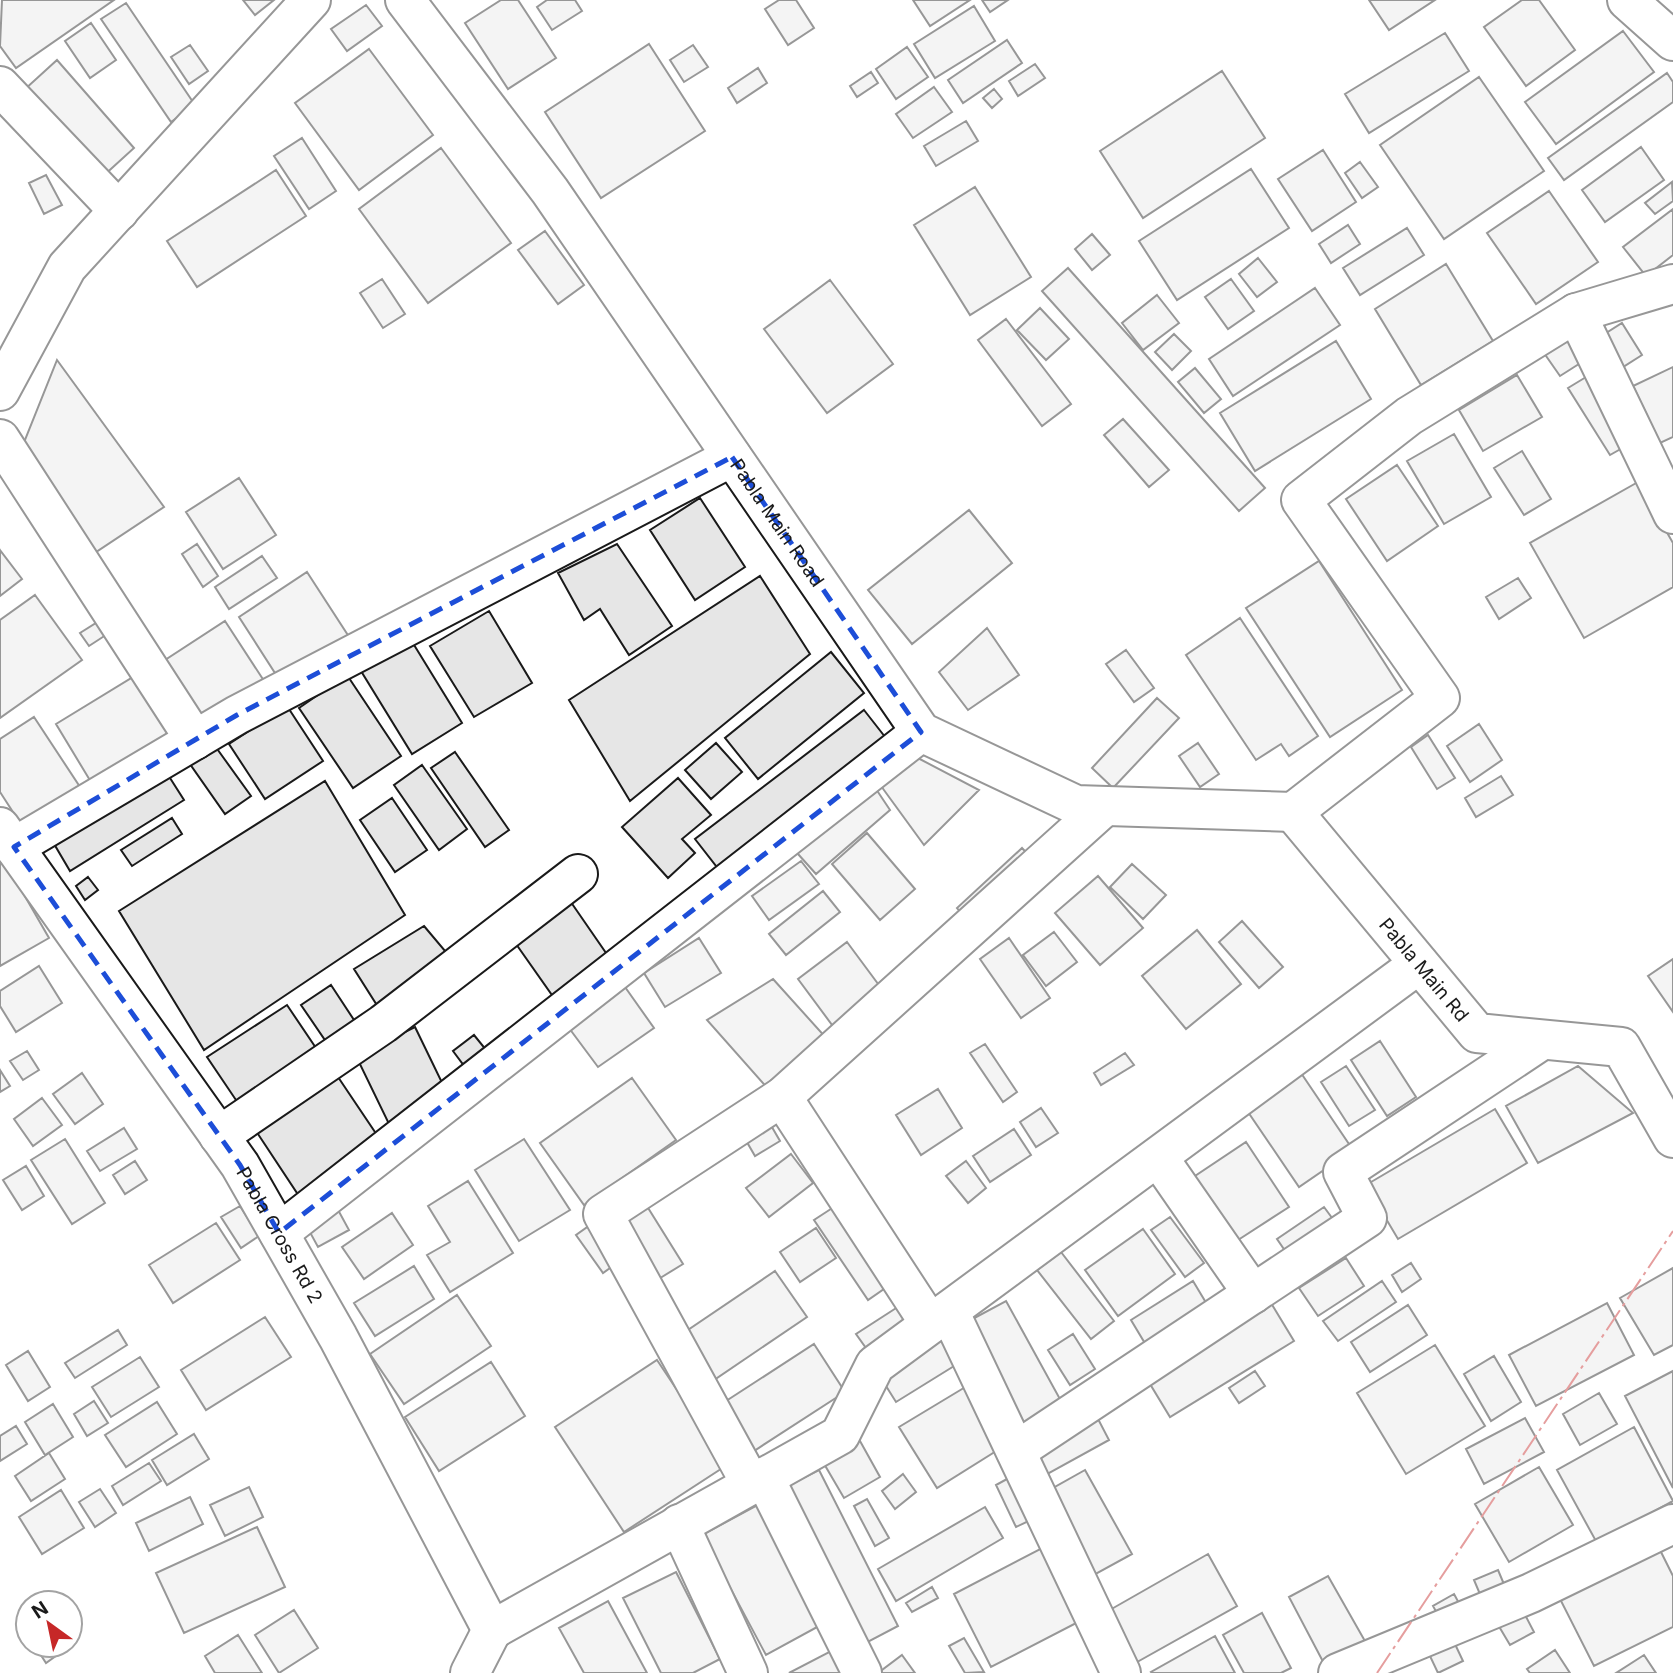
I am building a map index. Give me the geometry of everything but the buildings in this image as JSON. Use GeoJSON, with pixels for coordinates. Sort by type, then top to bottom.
{"type":"FeatureCollection","features":[{"type":"Feature","properties":{"kind":"street"},"geometry":{"type":"LineString","coordinates":[[0,391],[67,267],[311,0]]}},
{"type":"Feature","properties":{"kind":"street","name":"Pabla Main Road"},"geometry":{"type":"LineString","coordinates":[[405,0],[550,191],[921,733]]}},
{"type":"Feature","properties":{"kind":"street"},"geometry":{"type":"LineString","coordinates":[[1627,0],[1673,41]]}},
{"type":"Feature","properties":{"kind":"street"},"geometry":{"type":"LineString","coordinates":[[0,86],[119,211]]}},
{"type":"Feature","properties":{"kind":"street"},"geometry":{"type":"LineString","coordinates":[[279,1234],[921,733],[1076,805],[1293,812],[1440,698],[1301,500],[1409,416],[1576,313],[1673,284]]}},
{"type":"Feature","properties":{"kind":"street"},"geometry":{"type":"LineString","coordinates":[[1576,313],[1673,514]]}},
{"type":"Feature","properties":{"kind":"street"},"geometry":{"type":"LineString","coordinates":[[0,439],[195,740]]}},
{"type":"Feature","properties":{"kind":"street"},"geometry":{"type":"LineString","coordinates":[[7,837],[732,457]]}},
{"type":"Feature","properties":{"kind":"street"},"geometry":{"type":"LineString","coordinates":[[862,1673],[757,1480],[603,1214],[782,1097],[1105,806]]}},
{"type":"Feature","properties":{"kind":"street","name":"Pabla Main Rd"},"geometry":{"type":"LineString","coordinates":[[1293,812],[1477,1033],[1621,1047],[1673,1136]]}},
{"type":"Feature","properties":{"kind":"street","name":"Pabla Cross Rd 2"},"geometry":{"type":"LineString","coordinates":[[7,837],[219,1136],[279,1234],[357,1372],[492,1630]]}},
{"type":"Feature","properties":{"kind":"street"},"geometry":{"type":"LineString","coordinates":[[219,1136],[383,1024],[578,874]]}},
{"type":"Feature","properties":{"kind":"street"},"geometry":{"type":"LineString","coordinates":[[470,1673],[492,1630],[840,1434],[875,1365],[1419,964]]}},
{"type":"Feature","properties":{"kind":"street"},"geometry":{"type":"LineString","coordinates":[[1016,1451],[1367,1218],[1343,1172],[1542,1040]]}},
{"type":"Feature","properties":{"kind":"street"},"geometry":{"type":"LineString","coordinates":[[782,1097],[940,1317],[1016,1451],[1117,1671]]}},
{"type":"Feature","properties":{"kind":"street"},"geometry":{"type":"LineString","coordinates":[[1158,1157],[1253,1294]]}},
{"type":"Feature","properties":{"kind":"street"},"geometry":{"type":"LineString","coordinates":[[679,1524],[748,1673]]}},
{"type":"Feature","properties":{"kind":"street"},"geometry":{"type":"LineString","coordinates":[[1338,1673],[1531,1593],[1673,1524]]}},
{"type":"Feature","properties":{"kind":"highlighted area"},"geometry":{"type":"Polygon","coordinates":[[[732,457],[921,732],[279,1233],[240,1165],[14,847],[237,715],[732,457]]]}},
{"type":"Feature","properties":{"kind":"power"},"geometry":{"type":"LineString","coordinates":[[1377,1673],[1673,1231]]}}]}
